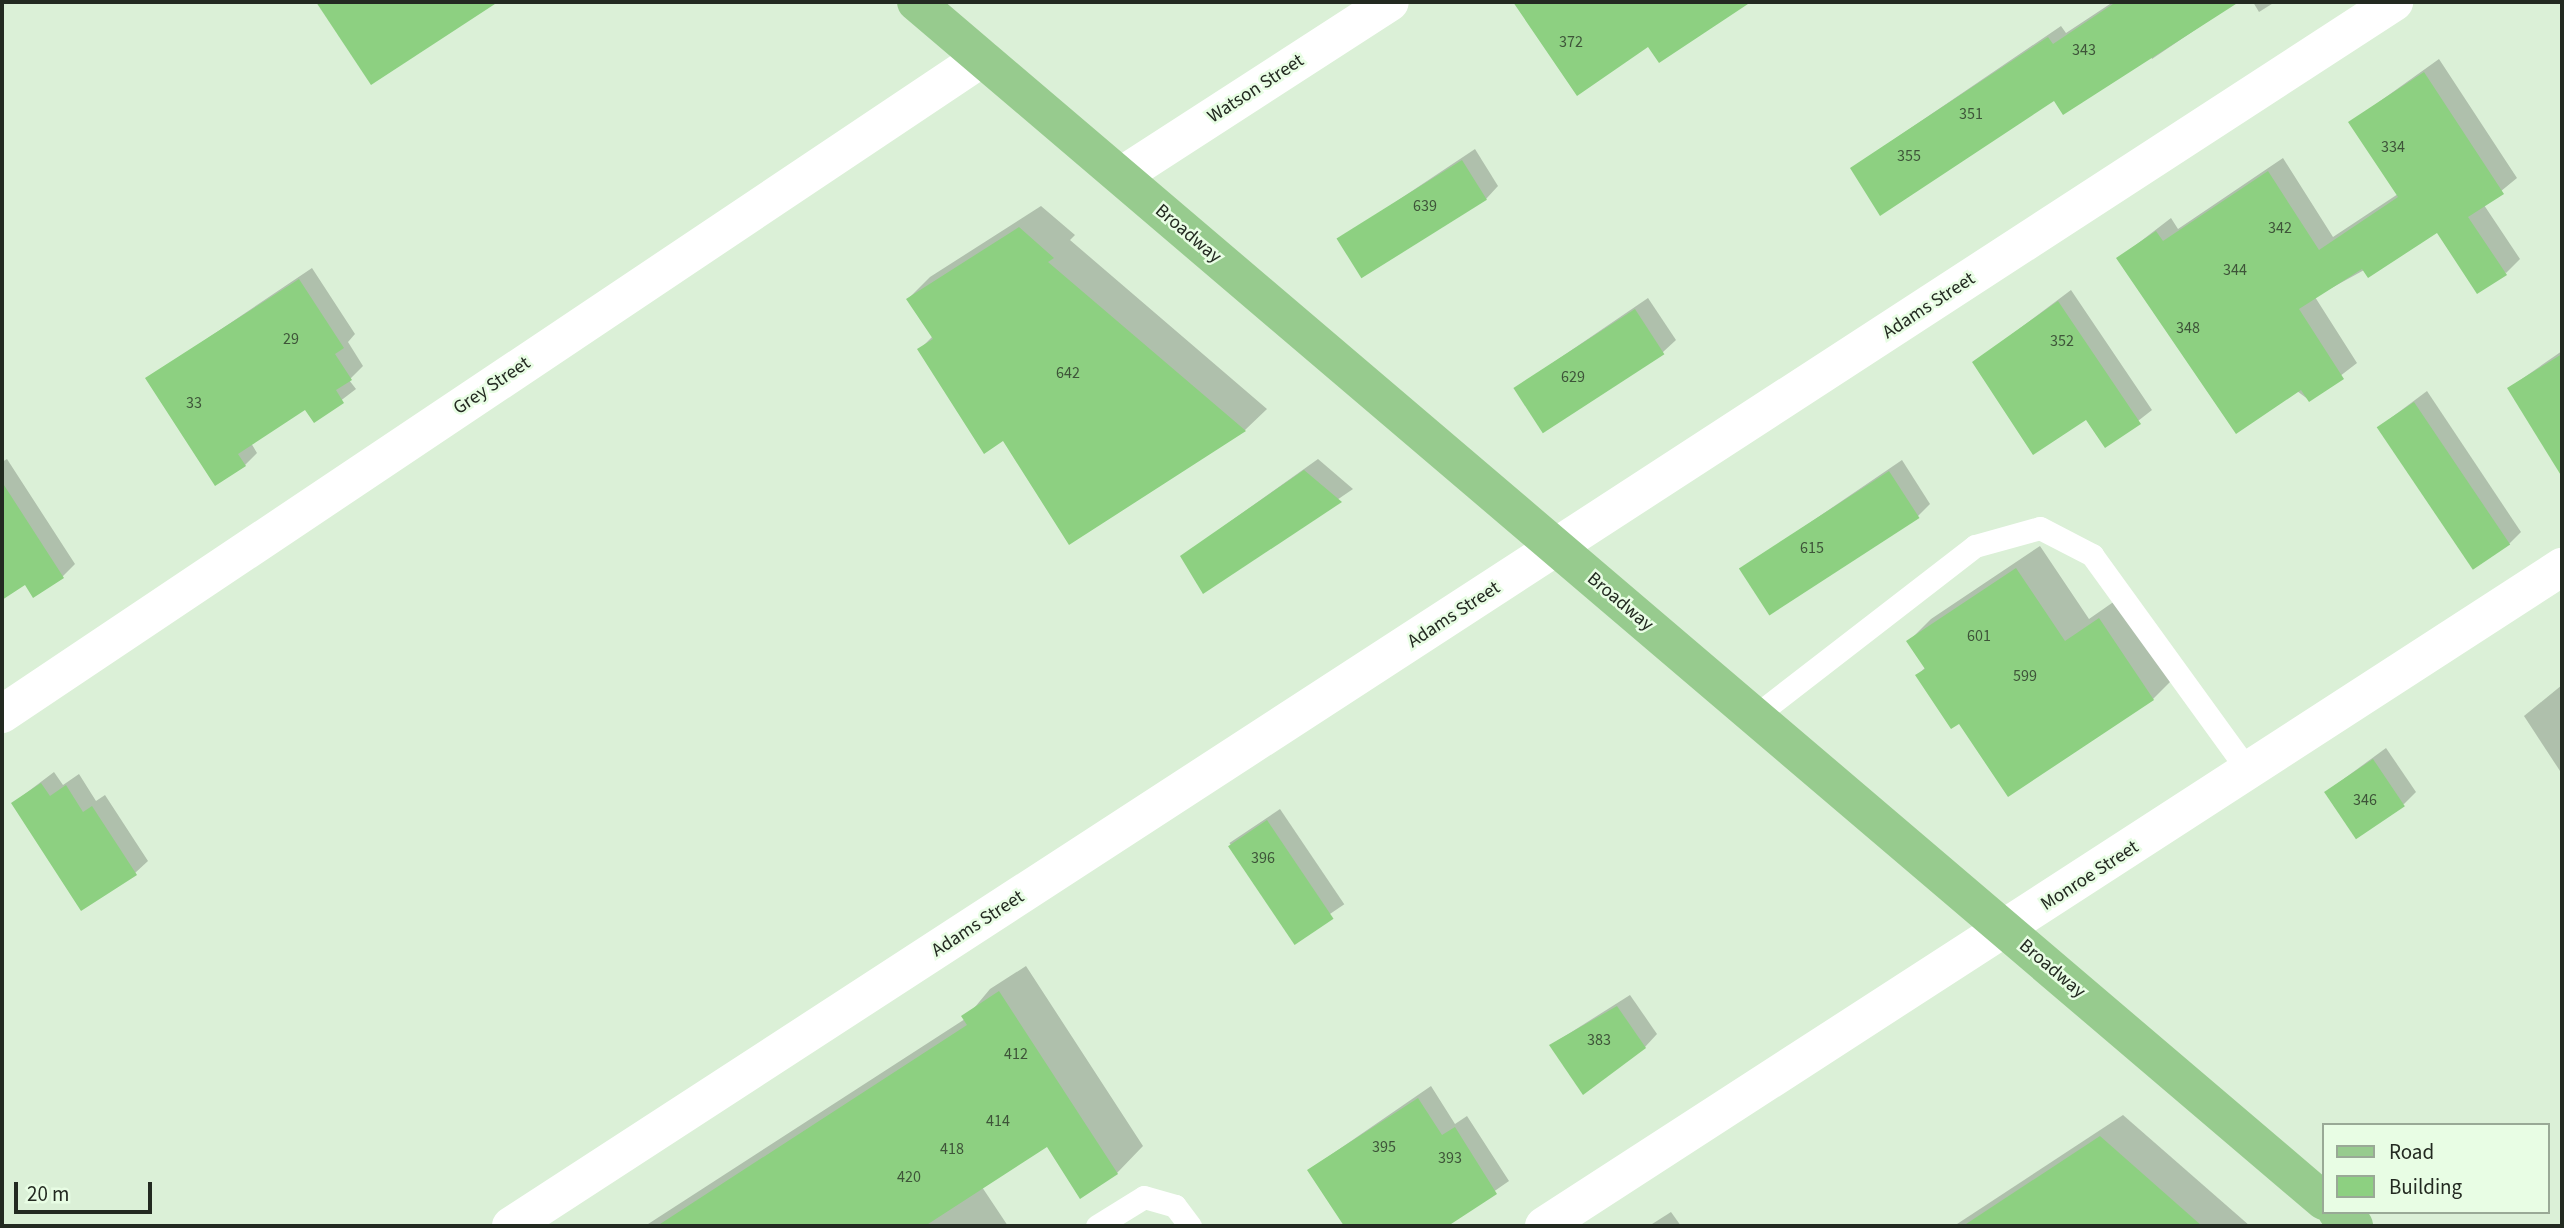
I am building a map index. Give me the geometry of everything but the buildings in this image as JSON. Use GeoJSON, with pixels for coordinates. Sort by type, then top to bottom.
{"type":"FeatureCollection","features":[{"type":"Feature","properties":{"kind":"main road","name":"Broadway"},"geometry":{"type":"LineString","coordinates":[[916,2],[2322,1199]]}},
{"type":"Feature","properties":{"kind":"main road"},"geometry":{"type":"LineString","coordinates":[[2339,1214],[2354,1226]]}},
{"type":"Feature","properties":{"kind":"street","name":"Watson Street"},"geometry":{"type":"LineString","coordinates":[[1121,176],[1390,2]]}},
{"type":"Feature","properties":{"kind":"street","name":"Adams Street"},"geometry":{"type":"LineString","coordinates":[[511,1226],[1558,548],[2394,2]]}},
{"type":"Feature","properties":{"kind":"street","name":"Grey Street"},"geometry":{"type":"LineString","coordinates":[[2,714],[982,58]]}},
{"type":"Feature","properties":{"kind":"street","name":"Monroe Street"},"geometry":{"type":"LineString","coordinates":[[1544,1226],[2007,931],[2562,567]]}},
{"type":"Feature","properties":{"kind":"lane"},"geometry":{"type":"LineString","coordinates":[[1755,716],[1975,546],[2040,528],[2092,555],[2249,772]]}},
{"type":"Feature","properties":{"kind":"lane"},"geometry":{"type":"LineString","coordinates":[[1097,1226],[1144,1197],[1175,1206],[1191,1226]]}}]}
